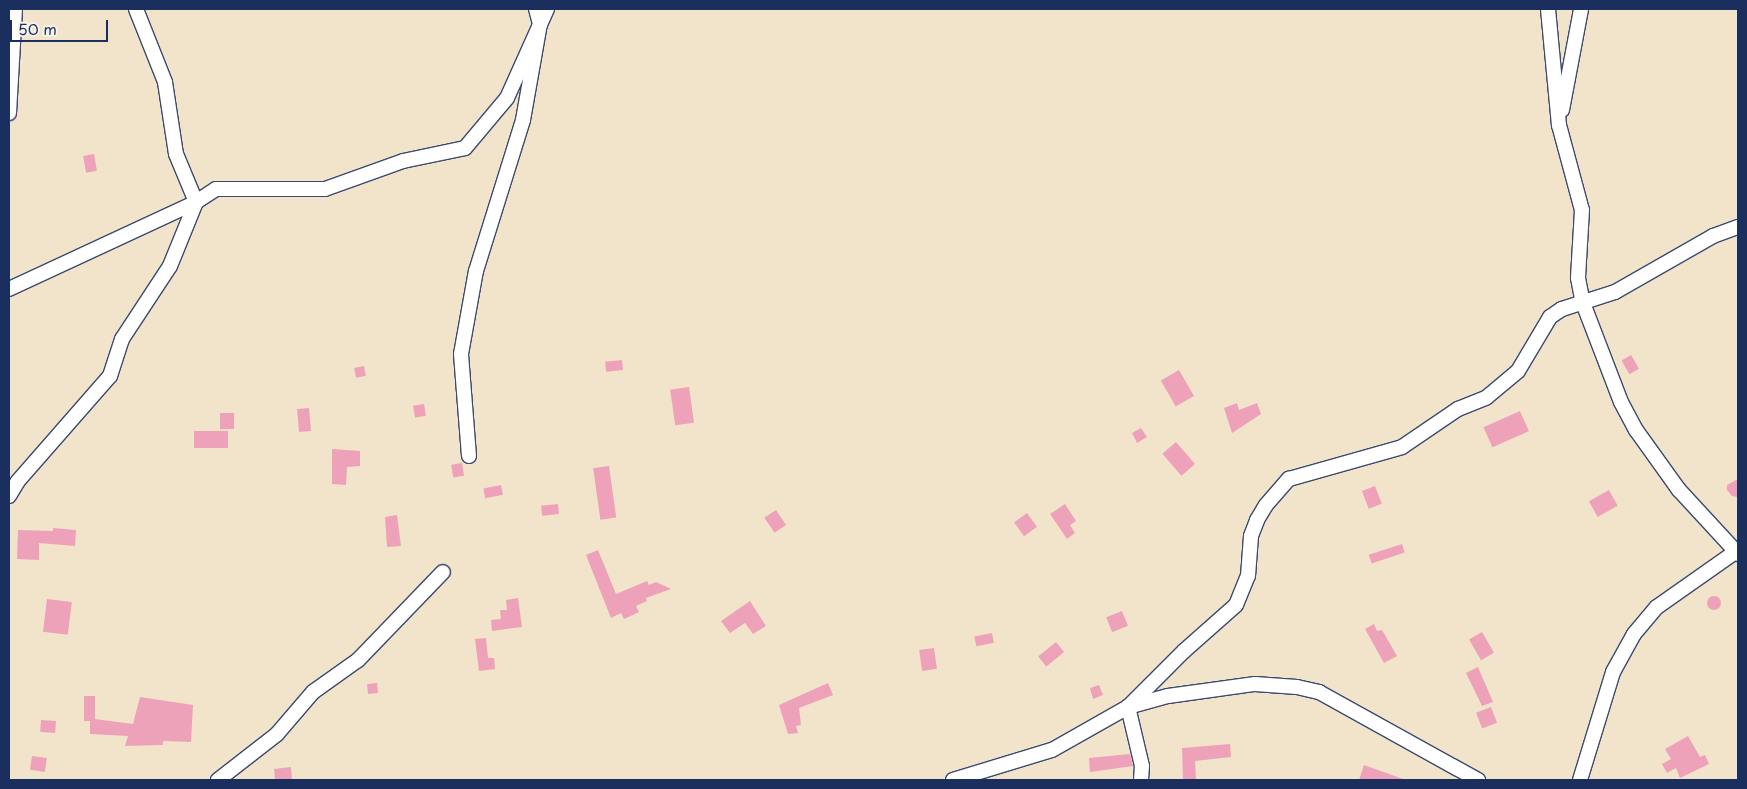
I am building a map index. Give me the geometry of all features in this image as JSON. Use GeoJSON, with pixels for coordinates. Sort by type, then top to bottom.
{"type":"FeatureCollection","features":[{"type":"Feature","properties":{"kind":"street"},"geometry":{"type":"LineString","coordinates":[[9,113],[15,9]]}},
{"type":"Feature","properties":{"kind":"street"},"geometry":{"type":"LineString","coordinates":[[9,496],[18,481],[110,376],[122,339],[170,266],[196,202],[178,163],[165,82],[136,9]]}},
{"type":"Feature","properties":{"kind":"street"},"geometry":{"type":"LineString","coordinates":[[468,456],[463,344],[476,271],[523,120],[540,24],[536,9]]}},
{"type":"Feature","properties":{"kind":"street"},"geometry":{"type":"LineString","coordinates":[[9,289],[196,202],[216,189],[325,189],[404,161],[465,148],[507,98],[547,9]]}},
{"type":"Feature","properties":{"kind":"street"},"geometry":{"type":"LineString","coordinates":[[1548,9],[1559,125],[1582,210],[1578,271],[1583,303],[1621,402],[1636,430],[1679,490],[1738,552],[1657,607],[1634,634],[1613,672],[1580,780]]}},
{"type":"Feature","properties":{"kind":"street"},"geometry":{"type":"LineString","coordinates":[[1559,125],[1581,9]]}},
{"type":"Feature","properties":{"kind":"street"},"geometry":{"type":"LineString","coordinates":[[1128,707],[1184,651],[1236,605],[1248,576],[1252,536],[1257,520],[1266,504],[1288,479],[1309,471],[1380,456],[1402,447],[1458,409],[1487,397],[1518,371],[1550,317],[1615,292],[1713,236],[1738,227]]}},
{"type":"Feature","properties":{"kind":"street"},"geometry":{"type":"LineString","coordinates":[[218,780],[277,734],[313,692],[358,660],[443,572]]}},
{"type":"Feature","properties":{"kind":"street"},"geometry":{"type":"LineString","coordinates":[[953,780],[1052,750],[1128,707],[1168,696],[1256,684],[1297,687],[1319,692],[1478,780]]}},
{"type":"Feature","properties":{"kind":"street"},"geometry":{"type":"LineString","coordinates":[[1128,707],[1142,766],[1141,780]]}},
{"type":"Feature","properties":{"kind":"building"},"geometry":{"type":"Polygon","coordinates":[[[94,154],[97,171],[86,173],[83,156],[94,154]]]}},
{"type":"Feature","properties":{"kind":"building"},"geometry":{"type":"Polygon","coordinates":[[[1631,355],[1639,369],[1629,374],[1621,360],[1631,355]]]}},
{"type":"Feature","properties":{"kind":"building"},"geometry":{"type":"Polygon","coordinates":[[[622,360],[623,370],[606,372],[605,362],[622,360]]]}},
{"type":"Feature","properties":{"kind":"building"},"geometry":{"type":"Polygon","coordinates":[[[364,366],[366,376],[356,378],[354,368],[364,366]]]}},
{"type":"Feature","properties":{"kind":"building"},"geometry":{"type":"Polygon","coordinates":[[[1179,370],[1194,396],[1176,406],[1161,381],[1179,370]]]}},
{"type":"Feature","properties":{"kind":"building"},"geometry":{"type":"Polygon","coordinates":[[[689,387],[694,423],[675,425],[670,390],[689,387]]]}},
{"type":"Feature","properties":{"kind":"building"},"geometry":{"type":"Polygon","coordinates":[[[1237,403],[1239,410],[1257,403],[1261,414],[1232,433],[1224,408],[1237,403]]]}},
{"type":"Feature","properties":{"kind":"building"},"geometry":{"type":"Polygon","coordinates":[[[424,404],[426,416],[415,418],[413,406],[424,404]]]}},
{"type":"Feature","properties":{"kind":"building"},"geometry":{"type":"Polygon","coordinates":[[[309,408],[311,431],[299,432],[297,409],[309,408]]]}},
{"type":"Feature","properties":{"kind":"building"},"geometry":{"type":"Polygon","coordinates":[[[1520,411],[1529,431],[1492,447],[1483,427],[1520,411]]]}},
{"type":"Feature","properties":{"kind":"building"},"geometry":{"type":"Polygon","coordinates":[[[220,413],[234,413],[234,429],[220,429],[220,413]]]}},
{"type":"Feature","properties":{"kind":"building"},"geometry":{"type":"Polygon","coordinates":[[[1141,428],[1147,437],[1137,443],[1132,433],[1141,428]]]}},
{"type":"Feature","properties":{"kind":"building"},"geometry":{"type":"Polygon","coordinates":[[[194,431],[228,431],[228,448],[194,448],[194,431]]]}},
{"type":"Feature","properties":{"kind":"building"},"geometry":{"type":"Polygon","coordinates":[[[1176,442],[1195,464],[1181,476],[1162,454],[1176,442]]]}},
{"type":"Feature","properties":{"kind":"building"},"geometry":{"type":"Polygon","coordinates":[[[332,449],[360,451],[360,466],[347,467],[346,485],[332,484],[332,449]]]}},
{"type":"Feature","properties":{"kind":"building"},"geometry":{"type":"Polygon","coordinates":[[[462,463],[464,476],[453,478],[451,465],[462,463]]]}},
{"type":"Feature","properties":{"kind":"building"},"geometry":{"type":"Polygon","coordinates":[[[609,466],[616,517],[600,520],[593,468],[609,466]]]}},
{"type":"Feature","properties":{"kind":"building"},"geometry":{"type":"Polygon","coordinates":[[[1738,479],[1738,497],[1732,496],[1727,490],[1727,485],[1738,479]]]}},
{"type":"Feature","properties":{"kind":"building"},"geometry":{"type":"Polygon","coordinates":[[[501,485],[503,495],[485,498],[483,488],[501,485]]]}},
{"type":"Feature","properties":{"kind":"building"},"geometry":{"type":"Polygon","coordinates":[[[1375,486],[1382,504],[1369,509],[1362,491],[1375,486]]]}},
{"type":"Feature","properties":{"kind":"building"},"geometry":{"type":"Polygon","coordinates":[[[1609,490],[1618,506],[1598,517],[1589,501],[1609,490]]]}},
{"type":"Feature","properties":{"kind":"building"},"geometry":{"type":"Polygon","coordinates":[[[558,504],[559,514],[542,516],[541,506],[558,504]]]}},
{"type":"Feature","properties":{"kind":"building"},"geometry":{"type":"Polygon","coordinates":[[[1065,504],[1076,521],[1070,525],[1075,533],[1067,539],[1050,514],[1065,504]]]}},
{"type":"Feature","properties":{"kind":"building"},"geometry":{"type":"Polygon","coordinates":[[[776,510],[786,525],[774,533],[764,518],[776,510]]]}},
{"type":"Feature","properties":{"kind":"building"},"geometry":{"type":"Polygon","coordinates":[[[1027,513],[1037,527],[1024,536],[1014,522],[1027,513]]]}},
{"type":"Feature","properties":{"kind":"building"},"geometry":{"type":"Polygon","coordinates":[[[397,515],[401,546],[387,547],[385,517],[397,515]]]}},
{"type":"Feature","properties":{"kind":"building"},"geometry":{"type":"Polygon","coordinates":[[[53,528],[76,530],[75,546],[39,543],[39,560],[17,559],[18,530],[53,531],[53,528]]]}},
{"type":"Feature","properties":{"kind":"building"},"geometry":{"type":"Polygon","coordinates":[[[1402,544],[1405,553],[1371,563],[1369,555],[1402,544]]]}},
{"type":"Feature","properties":{"kind":"building"},"geometry":{"type":"Polygon","coordinates":[[[598,550],[616,594],[647,581],[649,585],[656,582],[671,589],[646,598],[647,601],[636,606],[639,612],[624,619],[621,613],[611,618],[586,555],[598,550]]]}},
{"type":"Feature","properties":{"kind":"building"},"geometry":{"type":"Polygon","coordinates":[[[1711,596],[1717,596],[1721,603],[1717,610],[1711,610],[1707,606],[1707,600],[1711,596]]]}},
{"type":"Feature","properties":{"kind":"building"},"geometry":{"type":"Polygon","coordinates":[[[518,598],[522,627],[492,631],[491,620],[501,619],[500,610],[507,610],[506,600],[518,598]]]}},
{"type":"Feature","properties":{"kind":"building"},"geometry":{"type":"Polygon","coordinates":[[[47,599],[72,602],[68,635],[43,632],[47,599]]]}},
{"type":"Feature","properties":{"kind":"building"},"geometry":{"type":"Polygon","coordinates":[[[750,601],[766,626],[753,634],[745,623],[730,633],[721,621],[750,601]]]}},
{"type":"Feature","properties":{"kind":"building"},"geometry":{"type":"Polygon","coordinates":[[[1122,611],[1128,626],[1112,632],[1106,617],[1122,611]]]}},
{"type":"Feature","properties":{"kind":"building"},"geometry":{"type":"Polygon","coordinates":[[[1374,624],[1377,631],[1382,630],[1397,656],[1384,663],[1365,629],[1374,624]]]}},
{"type":"Feature","properties":{"kind":"building"},"geometry":{"type":"Polygon","coordinates":[[[1482,632],[1494,653],[1481,660],[1469,640],[1482,632]]]}},
{"type":"Feature","properties":{"kind":"building"},"geometry":{"type":"Polygon","coordinates":[[[992,633],[994,643],[976,646],[974,636],[992,633]]]}},
{"type":"Feature","properties":{"kind":"building"},"geometry":{"type":"Polygon","coordinates":[[[486,638],[488,658],[494,658],[495,669],[479,671],[475,639],[486,638]]]}},
{"type":"Feature","properties":{"kind":"building"},"geometry":{"type":"Polygon","coordinates":[[[1056,642],[1064,652],[1046,667],[1038,656],[1056,642]]]}},
{"type":"Feature","properties":{"kind":"building"},"geometry":{"type":"Polygon","coordinates":[[[934,648],[937,669],[922,671],[919,650],[934,648]]]}},
{"type":"Feature","properties":{"kind":"building"},"geometry":{"type":"Polygon","coordinates":[[[1478,667],[1493,702],[1482,706],[1466,673],[1478,667]]]}},
{"type":"Feature","properties":{"kind":"building"},"geometry":{"type":"Polygon","coordinates":[[[377,683],[378,693],[368,694],[367,684],[377,683]]]}},
{"type":"Feature","properties":{"kind":"building"},"geometry":{"type":"Polygon","coordinates":[[[828,683],[833,695],[799,708],[801,725],[796,726],[798,733],[788,734],[779,705],[828,683]]]}},
{"type":"Feature","properties":{"kind":"building"},"geometry":{"type":"Polygon","coordinates":[[[1099,685],[1103,695],[1093,699],[1090,688],[1099,685]]]}},
{"type":"Feature","properties":{"kind":"building"},"geometry":{"type":"Polygon","coordinates":[[[84,696],[95,696],[95,719],[133,724],[140,697],[193,705],[191,742],[163,741],[163,745],[125,746],[128,736],[90,734],[90,721],[84,721],[84,696]]]}},
{"type":"Feature","properties":{"kind":"building"},"geometry":{"type":"Polygon","coordinates":[[[1491,707],[1497,723],[1482,729],[1476,713],[1491,707]]]}},
{"type":"Feature","properties":{"kind":"building"},"geometry":{"type":"Polygon","coordinates":[[[41,720],[56,721],[55,733],[40,732],[41,720]]]}},
{"type":"Feature","properties":{"kind":"building"},"geometry":{"type":"Polygon","coordinates":[[[1688,736],[1700,757],[1705,755],[1709,764],[1680,778],[1676,768],[1667,773],[1662,764],[1671,759],[1665,749],[1688,736]]]}},
{"type":"Feature","properties":{"kind":"building"},"geometry":{"type":"Polygon","coordinates":[[[1230,744],[1231,757],[1195,761],[1196,780],[1183,780],[1182,748],[1230,744]]]}},
{"type":"Feature","properties":{"kind":"building"},"geometry":{"type":"Polygon","coordinates":[[[1130,754],[1133,766],[1090,772],[1089,758],[1130,754]]]}},
{"type":"Feature","properties":{"kind":"building"},"geometry":{"type":"Polygon","coordinates":[[[32,756],[47,758],[45,772],[30,770],[32,756]]]}},
{"type":"Feature","properties":{"kind":"building"},"geometry":{"type":"Polygon","coordinates":[[[1364,765],[1403,779],[1403,780],[1359,780],[1364,765]]]}},
{"type":"Feature","properties":{"kind":"building"},"geometry":{"type":"Polygon","coordinates":[[[291,767],[292,780],[275,780],[274,769],[291,767]]]}}]}
